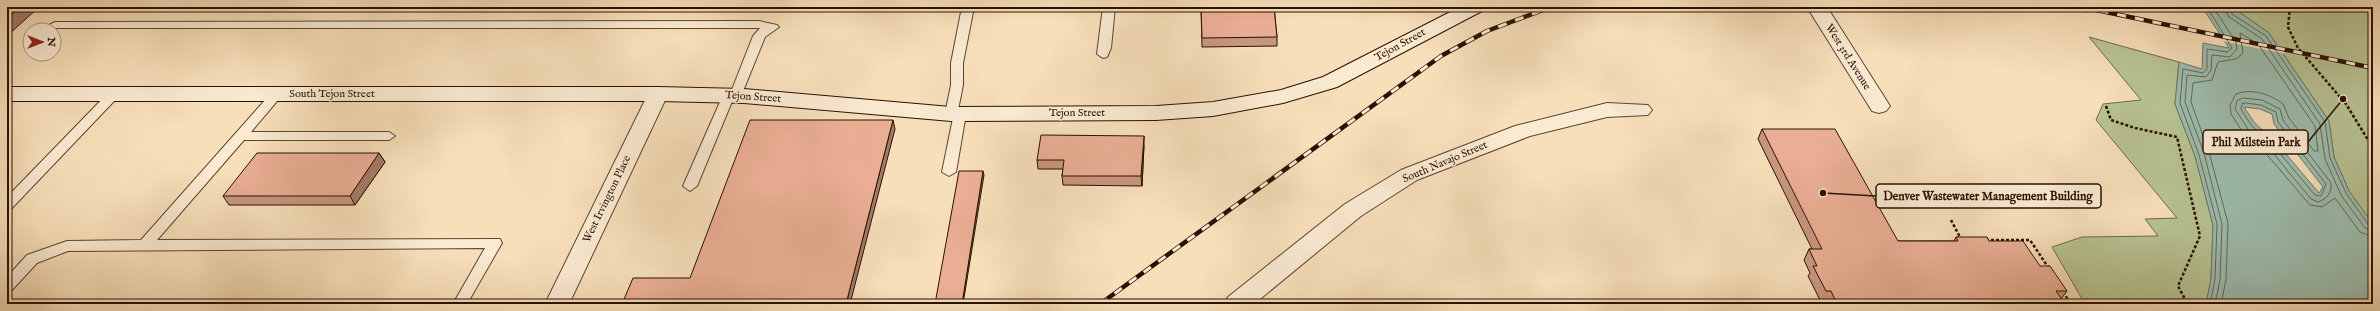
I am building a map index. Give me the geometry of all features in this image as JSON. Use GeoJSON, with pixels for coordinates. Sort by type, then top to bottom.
{"type":"FeatureCollection","features":[{"type":"Feature","properties":{"kind":"street","name":"Tejon Street"},"geometry":{"type":"LineString","coordinates":[[658,94],[732,96],[956,114],[1156,113],[1213,109],[1262,101],[1308,89],[1350,74],[1437,25],[1474,7]]}},
{"type":"Feature","properties":{"kind":"street","name":"West 3rd Avenue"},"geometry":{"type":"LineString","coordinates":[[1817,7],[1879,106]]}},
{"type":"Feature","properties":{"kind":"street","name":"South Tejon Street"},"geometry":{"type":"LineString","coordinates":[[7,94],[658,94]]}},
{"type":"Feature","properties":{"kind":"street","name":"West Irvington Place"},"geometry":{"type":"LineString","coordinates":[[557,304],[658,94]]}},
{"type":"Feature","properties":{"kind":"street","name":"South Navajo Street"},"geometry":{"type":"LineString","coordinates":[[1237,304],[1353,210],[1409,175],[1523,131],[1607,110],[1641,110]]}},
{"type":"Feature","properties":{"kind":"lane"},"geometry":{"type":"LineString","coordinates":[[950,172],[956,114],[957,63],[968,7]]}},
{"type":"Feature","properties":{"kind":"lane"},"geometry":{"type":"LineString","coordinates":[[1103,54],[1105,48],[1109,7]]}},
{"type":"Feature","properties":{"kind":"lane"},"geometry":{"type":"LineString","coordinates":[[62,25],[759,24],[773,27],[764,30],[759,36],[690,186]]}},
{"type":"Feature","properties":{"kind":"lane"},"geometry":{"type":"LineString","coordinates":[[7,205],[114,94]]}},
{"type":"Feature","properties":{"kind":"lane"},"geometry":{"type":"LineString","coordinates":[[146,244],[277,94]]}},
{"type":"Feature","properties":{"kind":"lane"},"geometry":{"type":"LineString","coordinates":[[240,136],[389,136]]}},
{"type":"Feature","properties":{"kind":"lane"},"geometry":{"type":"LineString","coordinates":[[7,286],[32,259],[67,246],[146,244],[495,243],[460,304]]}},
{"type":"Feature","properties":{"kind":"path"},"geometry":{"type":"LineString","coordinates":[[2290,7],[2288,27],[2298,48],[2346,104],[2365,131],[2373,148]]}},
{"type":"Feature","properties":{"kind":"path"},"geometry":{"type":"LineString","coordinates":[[2106,106],[2111,120],[2141,130],[2178,137],[2200,236],[2178,286],[2186,300],[2182,304]]}},
{"type":"Feature","properties":{"kind":"path"},"geometry":{"type":"LineString","coordinates":[[1951,220],[1962,240]]}},
{"type":"Feature","properties":{"kind":"path"},"geometry":{"type":"LineString","coordinates":[[1985,240],[2030,240],[2050,272]]}},
{"type":"Feature","properties":{"kind":"path"},"geometry":{"type":"LineString","coordinates":[[2059,285],[2071,304]]}},
{"type":"Feature","properties":{"kind":"green space"},"geometry":{"type":"Polygon","coordinates":[[[2232,7],[2373,7],[2373,224],[2349,191],[2334,157],[2329,121],[2269,33],[2232,7]]]}},
{"type":"Feature","properties":{"kind":"green space"},"geometry":{"type":"Polygon","coordinates":[[[2089,37],[2179,62],[2175,104],[2195,156],[2213,225],[2211,279],[2206,304],[2085,304],[2052,247],[2082,237],[2158,236],[2145,219],[2177,218],[2096,120],[2103,104],[2141,100],[2089,37]]]}},
{"type":"Feature","properties":{"kind":"water"},"geometry":{"type":"Polygon","coordinates":[[[2202,7],[2232,7],[2269,33],[2329,121],[2334,157],[2349,191],[2373,224],[2373,304],[2206,304],[2211,279],[2213,225],[2195,156],[2175,104],[2179,62],[2202,69],[2203,43],[2229,48],[2202,7]],[[2244,107],[2254,122],[2280,147],[2319,193],[2323,187],[2274,124],[2272,114],[2260,109],[2244,107]]]}},
{"type":"Feature","properties":{"kind":"pier"},"geometry":{"type":"Polygon","coordinates":[[[2217,33],[2280,46],[2285,54],[2222,41],[2217,33]]]}},
{"type":"Feature","properties":{"kind":"building"},"geometry":{"type":"Polygon","coordinates":[[[7,7],[20,7],[7,19],[7,7]]]}},
{"type":"Feature","properties":{"kind":"building"},"geometry":{"type":"Polygon","coordinates":[[[1201,7],[1274,7],[1277,37],[1202,38],[1201,7]]]}},
{"type":"Feature","properties":{"kind":"building"},"geometry":{"type":"Polygon","coordinates":[[[750,120],[893,120],[846,304],[622,304],[633,278],[690,278],[750,120]]]}},
{"type":"Feature","properties":{"kind":"building"},"geometry":{"type":"Polygon","coordinates":[[[1762,129],[1835,129],[1898,241],[1958,241],[1956,237],[1987,237],[1989,241],[2023,241],[2040,266],[2050,266],[2067,291],[2056,291],[2065,304],[1837,304],[1831,291],[1826,291],[1813,266],[1817,266],[1809,249],[1822,249],[1762,129]]]}},
{"type":"Feature","properties":{"kind":"building"},"geometry":{"type":"Polygon","coordinates":[[[1041,135],[1144,136],[1141,176],[1062,176],[1064,160],[1037,160],[1041,135]]]}},
{"type":"Feature","properties":{"kind":"building"},"geometry":{"type":"Polygon","coordinates":[[[257,153],[379,153],[350,196],[223,196],[257,153]]]}},
{"type":"Feature","properties":{"kind":"building"},"geometry":{"type":"Polygon","coordinates":[[[959,171],[983,171],[962,304],[935,304],[959,171]]]}},
{"type":"Feature","properties":{"kind":"railway"},"geometry":{"type":"LineString","coordinates":[[1100,304],[1441,56],[1487,31],[1551,7]]}},
{"type":"Feature","properties":{"kind":"railway"},"geometry":{"type":"LineString","coordinates":[[2071,7],[2087,10]]}},
{"type":"Feature","properties":{"kind":"railway"},"geometry":{"type":"LineString","coordinates":[[2082,7],[2373,68]]}},
{"type":"Feature","properties":{"kind":"place","name":"Phil Milstein Park"},"geometry":{"type":"Point","coordinates":[2343,99]}},
{"type":"Feature","properties":{"kind":"place","name":"Denver Wastewater Management Building"},"geometry":{"type":"Point","coordinates":[1823,193]}}]}
